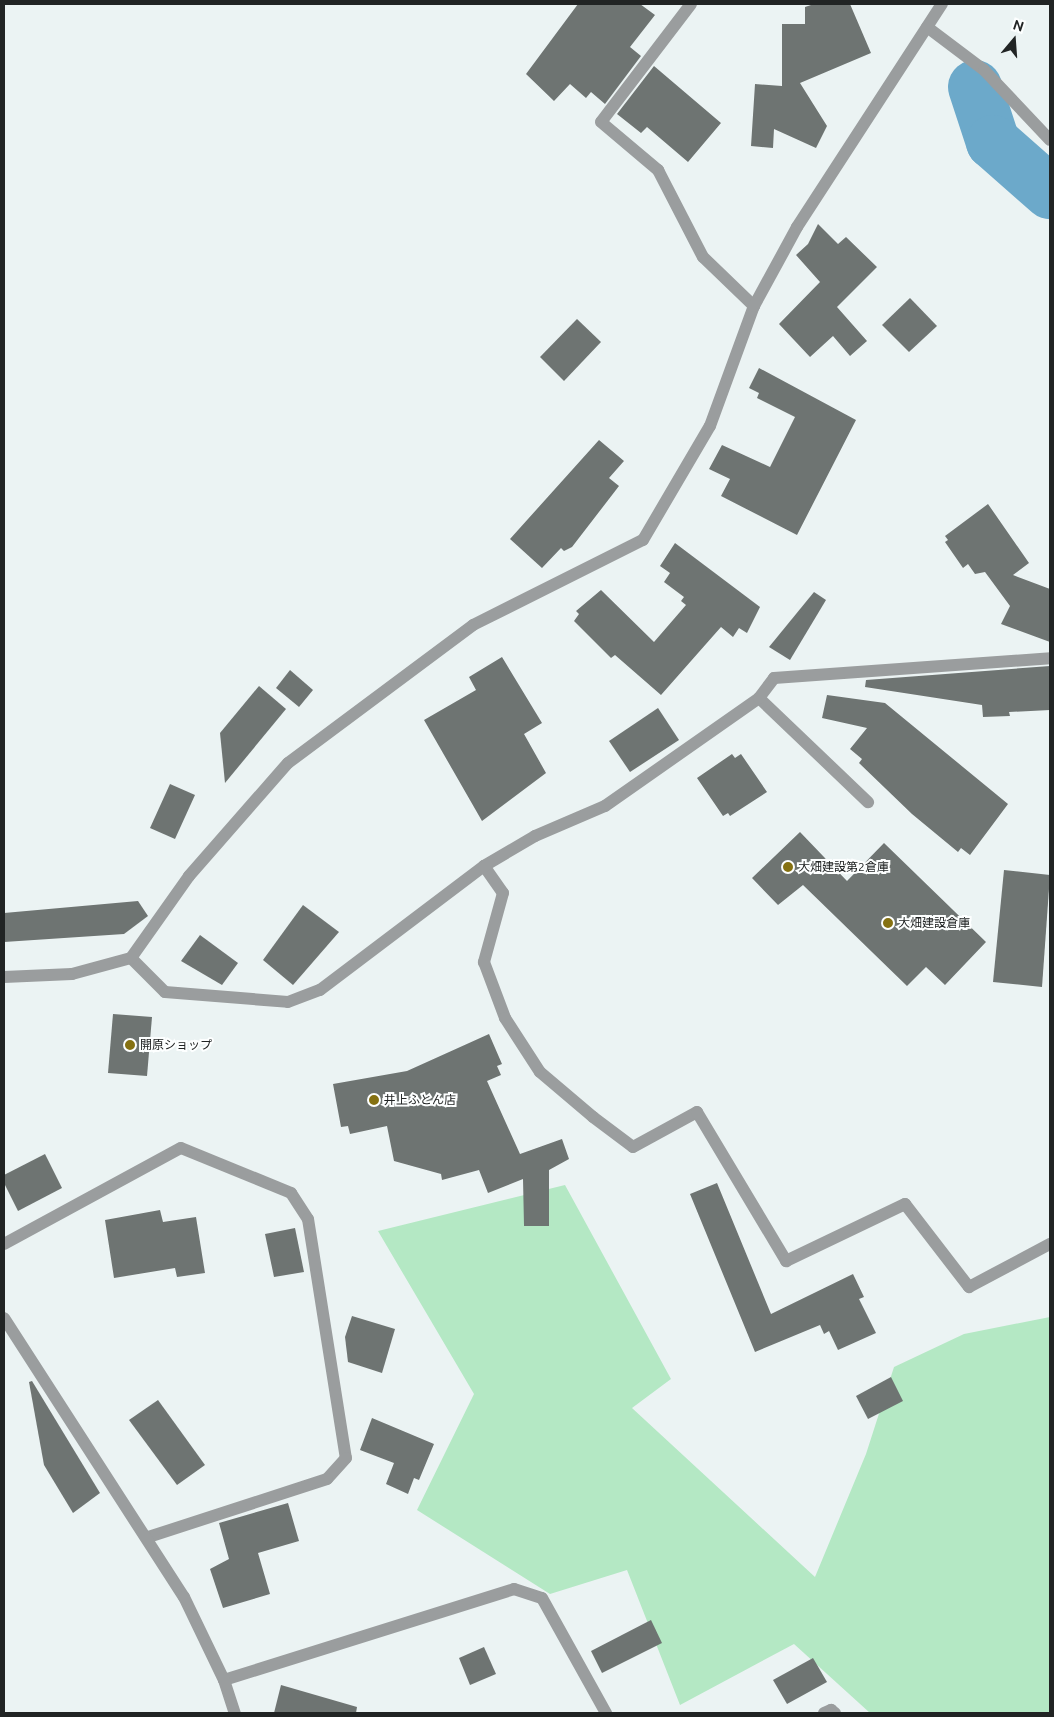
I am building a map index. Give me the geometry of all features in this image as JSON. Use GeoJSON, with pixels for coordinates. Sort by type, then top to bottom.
{"type":"FeatureCollection","features":[{"type":"Feature","properties":{"kind":"street"},"geometry":{"type":"LineString","coordinates":[[691,4],[601,122],[658,170],[703,257],[754,306]]}},
{"type":"Feature","properties":{"kind":"street"},"geometry":{"type":"LineString","coordinates":[[4,977],[72,974],[131,958],[189,876],[288,763],[473,625],[643,540],[710,426],[754,306],[798,227],[942,4]]}},
{"type":"Feature","properties":{"kind":"street"},"geometry":{"type":"LineString","coordinates":[[927,27],[984,70],[1050,140]]}},
{"type":"Feature","properties":{"kind":"street"},"geometry":{"type":"LineString","coordinates":[[131,958],[165,992],[288,1002],[320,990],[484,866],[535,836],[606,806],[759,698],[774,678],[1050,658]]}},
{"type":"Feature","properties":{"kind":"street"},"geometry":{"type":"LineString","coordinates":[[759,698],[868,802]]}},
{"type":"Feature","properties":{"kind":"street"},"geometry":{"type":"LineString","coordinates":[[484,866],[503,893],[484,962],[505,1018],[540,1072],[633,1148],[697,1112],[786,1261],[905,1204],[969,1287],[1050,1244]]}},
{"type":"Feature","properties":{"kind":"street"},"geometry":{"type":"LineString","coordinates":[[4,1244],[182,1148],[291,1193],[308,1219],[346,1458],[327,1479],[149,1537]]}},
{"type":"Feature","properties":{"kind":"street"},"geometry":{"type":"LineString","coordinates":[[4,1318],[149,1537],[184,1596],[224,1680],[235,1713]]}},
{"type":"Feature","properties":{"kind":"street"},"geometry":{"type":"LineString","coordinates":[[224,1680],[514,1589],[542,1598],[606,1713]]}},
{"type":"Feature","properties":{"kind":"street"},"geometry":{"type":"LineString","coordinates":[[824,1713],[832,1710],[835,1713]]}},
{"type":"Feature","properties":{"kind":"green space"},"geometry":{"type":"Polygon","coordinates":[[[565,1185],[671,1379],[632,1408],[815,1577],[866,1454],[894,1367],[964,1334],[1050,1317],[1050,1713],[870,1713],[794,1644],[680,1705],[627,1570],[550,1594],[417,1510],[474,1394],[378,1231],[565,1185]]]}},
{"type":"Feature","properties":{"kind":"building"},"geometry":{"type":"Polygon","coordinates":[[[578,4],[640,4],[655,15],[630,47],[641,56],[605,104],[591,92],[586,98],[570,84],[554,101],[526,74],[578,4]]]}},
{"type":"Feature","properties":{"kind":"building"},"geometry":{"type":"Polygon","coordinates":[[[814,4],[850,4],[871,53],[800,83],[827,126],[816,148],[774,129],[773,148],[751,146],[755,84],[782,86],[782,24],[805,24],[805,7],[814,4]]]}},
{"type":"Feature","properties":{"kind":"building"},"geometry":{"type":"Polygon","coordinates":[[[654,66],[721,123],[688,162],[647,127],[641,133],[617,114],[654,66]]]}},
{"type":"Feature","properties":{"kind":"building"},"geometry":{"type":"Polygon","coordinates":[[[818,224],[838,244],[846,237],[877,267],[837,307],[867,341],[850,356],[833,336],[810,357],[779,324],[820,282],[796,255],[808,244],[818,224]]]}},
{"type":"Feature","properties":{"kind":"building"},"geometry":{"type":"Polygon","coordinates":[[[910,298],[937,326],[909,352],[882,325],[910,298]]]}},
{"type":"Feature","properties":{"kind":"building"},"geometry":{"type":"Polygon","coordinates":[[[577,319],[601,342],[564,381],[540,357],[577,319]]]}},
{"type":"Feature","properties":{"kind":"building"},"geometry":{"type":"Polygon","coordinates":[[[759,368],[856,420],[797,535],[721,496],[730,479],[709,469],[722,445],[770,467],[795,417],[757,398],[759,393],[749,388],[759,368]]]}},
{"type":"Feature","properties":{"kind":"building"},"geometry":{"type":"Polygon","coordinates":[[[599,440],[624,461],[609,478],[619,486],[572,547],[564,551],[561,548],[542,568],[510,539],[599,440]]]}},
{"type":"Feature","properties":{"kind":"building"},"geometry":{"type":"Polygon","coordinates":[[[988,504],[1029,563],[1013,575],[1050,589],[1050,642],[1001,624],[1010,606],[985,572],[975,574],[968,564],[963,568],[945,542],[948,540],[945,536],[988,504]]]}},
{"type":"Feature","properties":{"kind":"building"},"geometry":{"type":"Polygon","coordinates":[[[675,543],[760,607],[747,633],[739,628],[733,637],[721,627],[661,695],[615,655],[611,658],[574,621],[579,614],[576,611],[601,590],[654,642],[686,605],[681,601],[684,597],[664,582],[670,573],[660,566],[675,543]]]}},
{"type":"Feature","properties":{"kind":"building"},"geometry":{"type":"Polygon","coordinates":[[[814,592],[826,600],[790,660],[769,647],[814,592]]]}},
{"type":"Feature","properties":{"kind":"building"},"geometry":{"type":"Polygon","coordinates":[[[502,657],[542,723],[524,734],[546,773],[482,821],[424,720],[476,690],[469,677],[502,657]]]}},
{"type":"Feature","properties":{"kind":"building"},"geometry":{"type":"Polygon","coordinates":[[[1050,666],[1050,710],[1009,712],[1010,716],[983,717],[982,705],[865,687],[866,680],[1050,666]]]}},
{"type":"Feature","properties":{"kind":"building"},"geometry":{"type":"Polygon","coordinates":[[[290,670],[313,690],[299,707],[276,688],[290,670]]]}},
{"type":"Feature","properties":{"kind":"building"},"geometry":{"type":"Polygon","coordinates":[[[259,686],[286,709],[225,783],[220,733],[259,686]]]}},
{"type":"Feature","properties":{"kind":"building"},"geometry":{"type":"Polygon","coordinates":[[[827,695],[885,703],[1008,804],[970,855],[961,848],[958,852],[912,814],[859,763],[862,759],[850,749],[867,728],[822,718],[827,695]]]}},
{"type":"Feature","properties":{"kind":"building"},"geometry":{"type":"Polygon","coordinates":[[[658,708],[679,740],[630,772],[609,741],[658,708]]]}},
{"type":"Feature","properties":{"kind":"building"},"geometry":{"type":"Polygon","coordinates":[[[732,754],[735,758],[741,754],[767,792],[730,816],[728,813],[723,816],[697,778],[732,754]]]}},
{"type":"Feature","properties":{"kind":"building"},"geometry":{"type":"Polygon","coordinates":[[[170,784],[195,795],[175,839],[150,828],[170,784]]]}},
{"type":"Feature","properties":{"kind":"building"},"geometry":{"type":"Polygon","coordinates":[[[800,832],[847,881],[884,843],[986,942],[945,985],[926,967],[907,986],[803,885],[778,905],[752,878],[800,832]]]}},
{"type":"Feature","properties":{"kind":"building"},"geometry":{"type":"Polygon","coordinates":[[[1004,870],[1050,875],[1042,987],[993,982],[1004,870]]]}},
{"type":"Feature","properties":{"kind":"building"},"geometry":{"type":"Polygon","coordinates":[[[138,901],[148,916],[124,934],[4,942],[4,913],[138,901]]]}},
{"type":"Feature","properties":{"kind":"building"},"geometry":{"type":"Polygon","coordinates":[[[303,905],[339,932],[293,985],[263,960],[303,905]]]}},
{"type":"Feature","properties":{"kind":"building"},"geometry":{"type":"Polygon","coordinates":[[[200,935],[238,963],[222,985],[181,961],[200,935]]]}},
{"type":"Feature","properties":{"kind":"building","name":"開原ショップ"},"geometry":{"type":"Polygon","coordinates":[[[113,1014],[152,1017],[147,1076],[108,1073],[113,1014]]]}},
{"type":"Feature","properties":{"kind":"building"},"geometry":{"type":"Polygon","coordinates":[[[489,1034],[502,1064],[497,1066],[501,1075],[487,1081],[520,1154],[562,1139],[569,1159],[549,1170],[549,1226],[524,1226],[523,1179],[488,1193],[479,1170],[442,1180],[441,1174],[394,1161],[387,1126],[350,1134],[348,1126],[341,1127],[333,1084],[407,1071],[489,1034]]]}},
{"type":"Feature","properties":{"kind":"building"},"geometry":{"type":"Polygon","coordinates":[[[45,1154],[62,1188],[18,1211],[4,1183],[4,1175],[45,1154]]]}},
{"type":"Feature","properties":{"kind":"building"},"geometry":{"type":"Polygon","coordinates":[[[717,1183],[771,1314],[853,1274],[864,1297],[859,1299],[876,1333],[838,1350],[829,1331],[824,1334],[820,1325],[755,1352],[690,1194],[717,1183]]]}},
{"type":"Feature","properties":{"kind":"building"},"geometry":{"type":"Polygon","coordinates":[[[160,1210],[163,1222],[196,1217],[205,1273],[177,1277],[175,1268],[114,1278],[105,1220],[160,1210]]]}},
{"type":"Feature","properties":{"kind":"building"},"geometry":{"type":"Polygon","coordinates":[[[295,1228],[304,1272],[274,1277],[265,1234],[295,1228]]]}},
{"type":"Feature","properties":{"kind":"building"},"geometry":{"type":"Polygon","coordinates":[[[352,1316],[395,1329],[382,1373],[348,1362],[345,1337],[352,1316]]]}},
{"type":"Feature","properties":{"kind":"building"},"geometry":{"type":"Polygon","coordinates":[[[891,1377],[903,1401],[868,1419],[856,1396],[891,1377]]]}},
{"type":"Feature","properties":{"kind":"building"},"geometry":{"type":"Polygon","coordinates":[[[32,1381],[100,1493],[73,1513],[44,1465],[29,1382],[32,1381]]]}},
{"type":"Feature","properties":{"kind":"building"},"geometry":{"type":"Polygon","coordinates":[[[158,1400],[205,1465],[177,1485],[129,1420],[158,1400]]]}},
{"type":"Feature","properties":{"kind":"building"},"geometry":{"type":"Polygon","coordinates":[[[372,1418],[434,1444],[419,1480],[414,1478],[408,1494],[386,1484],[394,1463],[360,1450],[372,1418]]]}},
{"type":"Feature","properties":{"kind":"building"},"geometry":{"type":"Polygon","coordinates":[[[288,1503],[299,1541],[258,1553],[270,1594],[223,1608],[210,1569],[229,1559],[219,1523],[288,1503]]]}},
{"type":"Feature","properties":{"kind":"building"},"geometry":{"type":"Polygon","coordinates":[[[651,1620],[662,1643],[602,1673],[591,1651],[651,1620]]]}},
{"type":"Feature","properties":{"kind":"building"},"geometry":{"type":"Polygon","coordinates":[[[484,1647],[496,1674],[470,1685],[459,1658],[484,1647]]]}},
{"type":"Feature","properties":{"kind":"building"},"geometry":{"type":"Polygon","coordinates":[[[813,1658],[827,1682],[787,1704],[773,1680],[813,1658]]]}},
{"type":"Feature","properties":{"kind":"building"},"geometry":{"type":"Polygon","coordinates":[[[281,1685],[357,1707],[356,1713],[274,1713],[281,1685]]]}},
{"type":"Feature","properties":{"kind":"waterway"},"geometry":{"type":"LineString","coordinates":[[975,87],[993,142],[1050,192]]}},
{"type":"Feature","properties":{"kind":"place","name":"大畑建設第2倉庫"},"geometry":{"type":"Point","coordinates":[788,867]}},
{"type":"Feature","properties":{"kind":"place","name":"大畑建設倉庫"},"geometry":{"type":"Point","coordinates":[888,923]}},
{"type":"Feature","properties":{"kind":"place","name":"開原ショップ"},"geometry":{"type":"Point","coordinates":[130,1045]}},
{"type":"Feature","properties":{"kind":"place","name":"井上ふとん店"},"geometry":{"type":"Point","coordinates":[374,1100]}}]}
